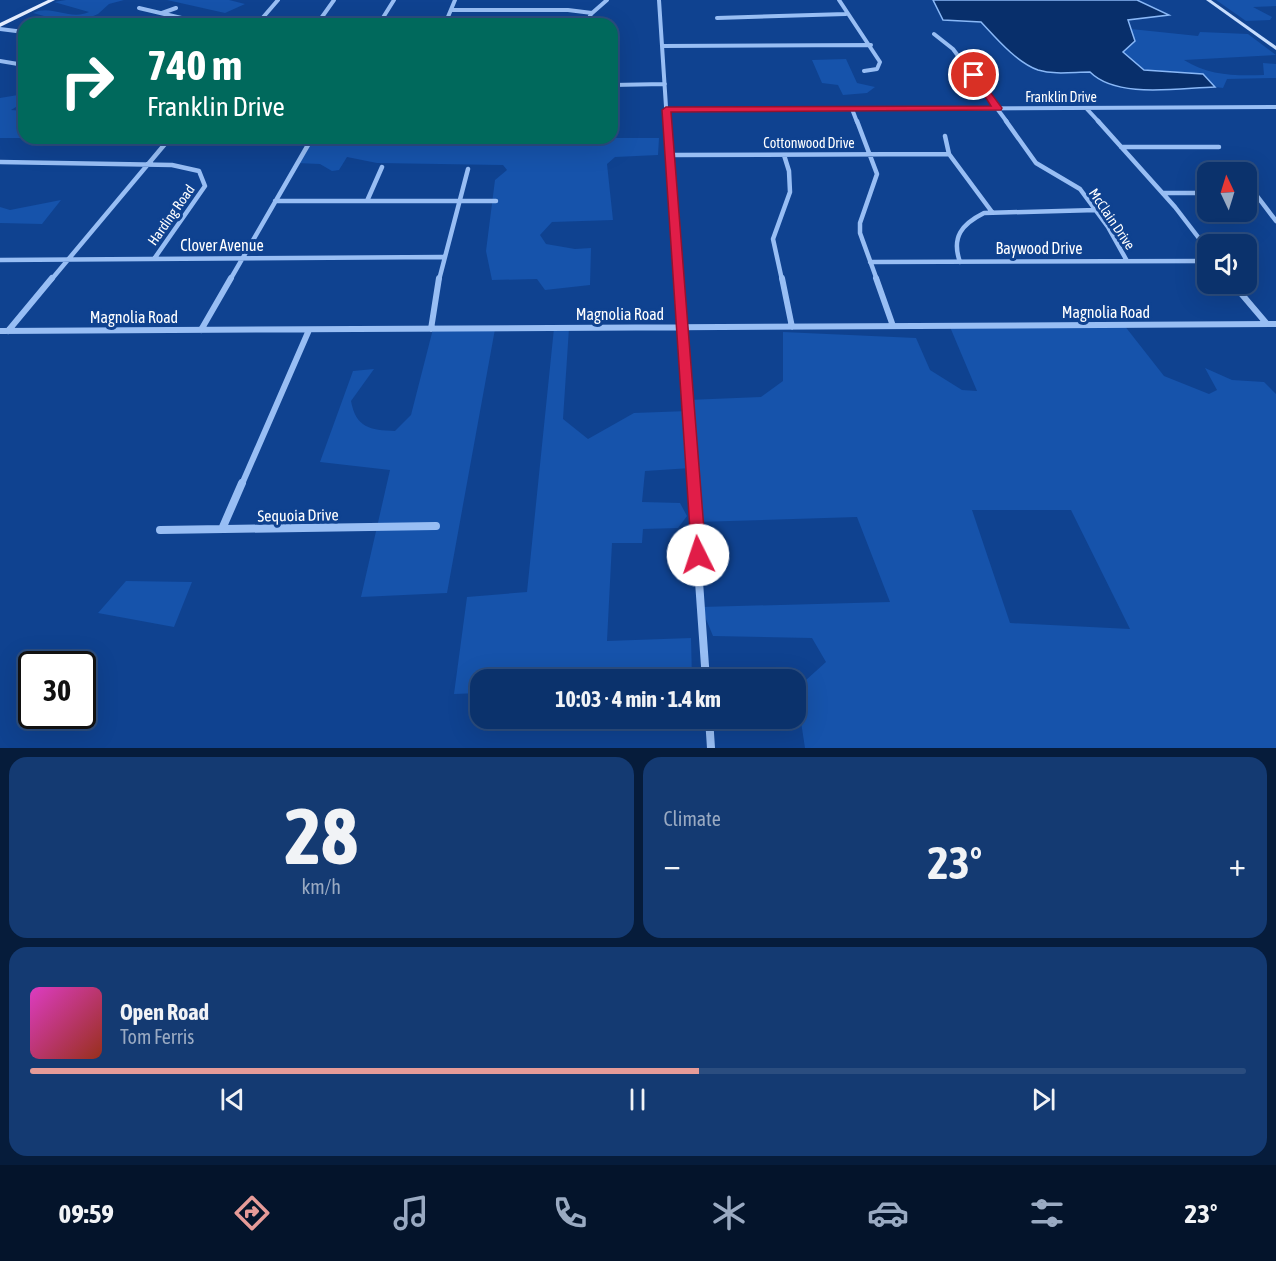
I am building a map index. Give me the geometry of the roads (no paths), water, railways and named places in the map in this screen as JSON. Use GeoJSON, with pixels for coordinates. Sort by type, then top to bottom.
{"type":"FeatureCollection","features":[{"type":"Feature","properties":{"kind":"main road"},"geometry":{"type":"LineString","coordinates":[[0,27],[52,0]]}},
{"type":"Feature","properties":{"kind":"main road"},"geometry":{"type":"LineString","coordinates":[[1208,0],[1276,48]]}},
{"type":"Feature","properties":{"kind":"street"},"geometry":{"type":"LineString","coordinates":[[263,18],[278,0]]}},
{"type":"Feature","properties":{"kind":"street"},"geometry":{"type":"LineString","coordinates":[[321,18],[334,0]]}},
{"type":"Feature","properties":{"kind":"street"},"geometry":{"type":"LineString","coordinates":[[383,18],[394,0]]}},
{"type":"Feature","properties":{"kind":"street"},"geometry":{"type":"LineString","coordinates":[[448,18],[455,0]]}},
{"type":"Feature","properties":{"kind":"street"},"geometry":{"type":"LineString","coordinates":[[589,18],[607,0]]}},
{"type":"Feature","properties":{"kind":"street"},"geometry":{"type":"LineString","coordinates":[[659,0],[705,669]]}},
{"type":"Feature","properties":{"kind":"street"},"geometry":{"type":"LineString","coordinates":[[839,0],[846,14],[871,45],[880,64],[874,70],[864,71]]}},
{"type":"Feature","properties":{"kind":"street"},"geometry":{"type":"LineString","coordinates":[[139,8],[180,18]]}},
{"type":"Feature","properties":{"kind":"street"},"geometry":{"type":"LineString","coordinates":[[162,14],[176,8]]}},
{"type":"Feature","properties":{"kind":"street"},"geometry":{"type":"LineString","coordinates":[[451,10],[568,10],[592,13]]}},
{"type":"Feature","properties":{"kind":"street"},"geometry":{"type":"LineString","coordinates":[[717,18],[846,14]]}},
{"type":"Feature","properties":{"kind":"street"},"geometry":{"type":"LineString","coordinates":[[0,27],[18,31]]}},
{"type":"Feature","properties":{"kind":"street","name":"McClain Drive"},"geometry":{"type":"LineString","coordinates":[[934,34],[958,55],[1036,163],[1077,186],[1096,210],[1127,261]]}},
{"type":"Feature","properties":{"kind":"street"},"geometry":{"type":"LineString","coordinates":[[662,46],[871,45]]}},
{"type":"Feature","properties":{"kind":"street"},"geometry":{"type":"LineString","coordinates":[[0,61],[18,64]]}},
{"type":"Feature","properties":{"kind":"street"},"geometry":{"type":"LineString","coordinates":[[618,85],[665,84]]}},
{"type":"Feature","properties":{"kind":"street","name":"Franklin Drive"},"geometry":{"type":"LineString","coordinates":[[666,110],[1276,107]]}},
{"type":"Feature","properties":{"kind":"street"},"geometry":{"type":"LineString","coordinates":[[1086,108],[1162,193],[1197,236]]}},
{"type":"Feature","properties":{"kind":"street"},"geometry":{"type":"LineString","coordinates":[[852,109],[871,154],[877,177],[860,223],[860,233],[893,327]]}},
{"type":"Feature","properties":{"kind":"street"},"geometry":{"type":"LineString","coordinates":[[945,136],[949,154],[992,212]]}},
{"type":"Feature","properties":{"kind":"street"},"geometry":{"type":"LineString","coordinates":[[8,331],[165,144]]}},
{"type":"Feature","properties":{"kind":"street"},"geometry":{"type":"LineString","coordinates":[[201,330],[308,144]]}},
{"type":"Feature","properties":{"kind":"street"},"geometry":{"type":"LineString","coordinates":[[1121,147],[1219,147]]}},
{"type":"Feature","properties":{"kind":"street","name":"Cottonwood Drive"},"geometry":{"type":"LineString","coordinates":[[670,155],[949,154]]}},
{"type":"Feature","properties":{"kind":"street"},"geometry":{"type":"LineString","coordinates":[[784,155],[792,189],[776,224],[773,239],[792,327]]}},
{"type":"Feature","properties":{"kind":"street","name":"Harding Road"},"geometry":{"type":"LineString","coordinates":[[0,162],[191,167],[200,172],[206,183],[197,200],[154,259]]}},
{"type":"Feature","properties":{"kind":"street"},"geometry":{"type":"LineString","coordinates":[[367,201],[382,167]]}},
{"type":"Feature","properties":{"kind":"street"},"geometry":{"type":"LineString","coordinates":[[430,329],[443,257],[468,169]]}},
{"type":"Feature","properties":{"kind":"street"},"geometry":{"type":"LineString","coordinates":[[1162,193],[1197,193]]}},
{"type":"Feature","properties":{"kind":"street"},"geometry":{"type":"LineString","coordinates":[[1257,198],[1276,221]]}},
{"type":"Feature","properties":{"kind":"street"},"geometry":{"type":"LineString","coordinates":[[275,201],[496,201]]}},
{"type":"Feature","properties":{"kind":"street"},"geometry":{"type":"LineString","coordinates":[[960,262],[955,241],[959,228],[969,220],[992,212],[1096,210]]}},
{"type":"Feature","properties":{"kind":"street","name":"Clover Avenue"},"geometry":{"type":"LineString","coordinates":[[0,260],[443,257]]}},
{"type":"Feature","properties":{"kind":"street","name":"Baywood Drive"},"geometry":{"type":"LineString","coordinates":[[870,262],[1197,261]]}},
{"type":"Feature","properties":{"kind":"street"},"geometry":{"type":"LineString","coordinates":[[1242,294],[1267,324]]}},
{"type":"Feature","properties":{"kind":"street","name":"Magnolia Road"},"geometry":{"type":"LineString","coordinates":[[0,332],[1276,324]]}},
{"type":"Feature","properties":{"kind":"street"},"geometry":{"type":"LineString","coordinates":[[222,529],[309,330]]}},
{"type":"Feature","properties":{"kind":"street","name":"Sequoia Drive"},"geometry":{"type":"LineString","coordinates":[[160,530],[436,526]]}},
{"type":"Feature","properties":{"kind":"street"},"geometry":{"type":"LineString","coordinates":[[710,729],[711,748]]}}]}
